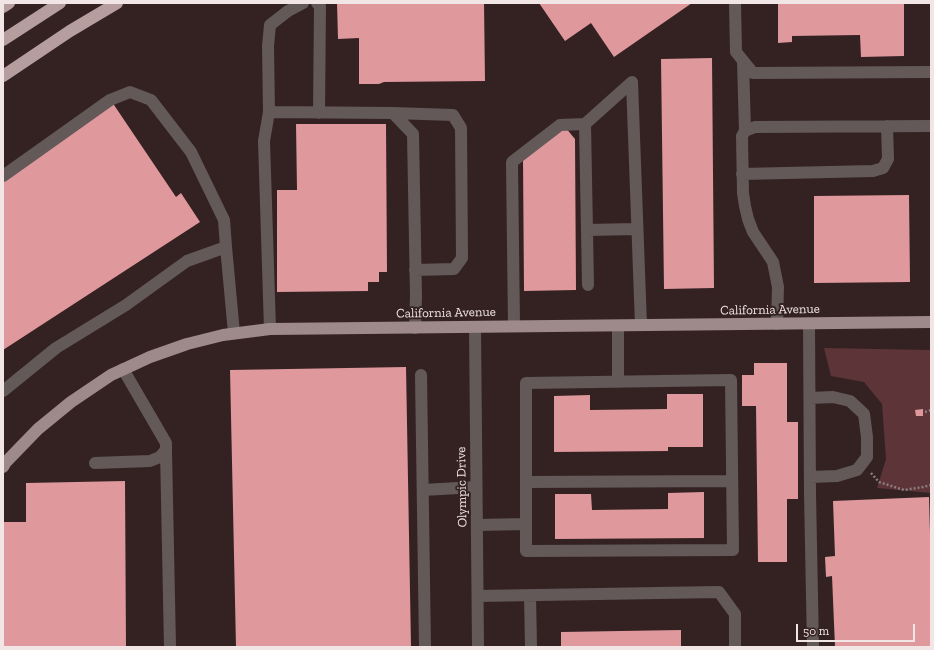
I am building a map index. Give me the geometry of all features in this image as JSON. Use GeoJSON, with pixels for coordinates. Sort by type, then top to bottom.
{"type":"FeatureCollection","features":[{"type":"Feature","properties":{"kind":"highway"},"geometry":{"type":"LineString","coordinates":[[3,7],[9,3]]}},
{"type":"Feature","properties":{"kind":"highway"},"geometry":{"type":"LineString","coordinates":[[3,40],[60,3]]}},
{"type":"Feature","properties":{"kind":"highway"},"geometry":{"type":"LineString","coordinates":[[3,76],[70,31],[116,3]]}},
{"type":"Feature","properties":{"kind":"main road","name":"California Avenue"},"geometry":{"type":"LineString","coordinates":[[3,466],[38,429],[71,402],[111,375],[150,357],[187,344],[234,333],[270,329],[931,322]]}},
{"type":"Feature","properties":{"kind":"street"},"geometry":{"type":"LineString","coordinates":[[270,329],[264,141],[269,112],[268,46],[270,25],[288,11],[303,3]]}},
{"type":"Feature","properties":{"kind":"street"},"geometry":{"type":"LineString","coordinates":[[318,3],[320,6],[319,113]]}},
{"type":"Feature","properties":{"kind":"street"},"geometry":{"type":"LineString","coordinates":[[735,3],[736,52],[753,73],[931,72]]}},
{"type":"Feature","properties":{"kind":"street"},"geometry":{"type":"LineString","coordinates":[[743,61],[745,131],[742,136],[743,193],[748,220],[753,232],[773,262],[778,287],[777,324]]}},
{"type":"Feature","properties":{"kind":"street"},"geometry":{"type":"LineString","coordinates":[[514,326],[512,162],[560,125],[584,124],[632,82],[641,325]]}},
{"type":"Feature","properties":{"kind":"street"},"geometry":{"type":"LineString","coordinates":[[3,176],[110,100],[130,92],[151,100],[191,152],[224,220],[234,333]]}},
{"type":"Feature","properties":{"kind":"street"},"geometry":{"type":"LineString","coordinates":[[269,112],[453,115],[461,128],[462,258],[454,269],[415,270]]}},
{"type":"Feature","properties":{"kind":"street"},"geometry":{"type":"LineString","coordinates":[[393,113],[413,134],[415,328]]}},
{"type":"Feature","properties":{"kind":"street"},"geometry":{"type":"LineString","coordinates":[[584,124],[588,285]]}},
{"type":"Feature","properties":{"kind":"street"},"geometry":{"type":"LineString","coordinates":[[742,174],[873,171],[883,168],[888,159],[887,126]]}},
{"type":"Feature","properties":{"kind":"street"},"geometry":{"type":"LineString","coordinates":[[745,131],[755,127],[931,126]]}},
{"type":"Feature","properties":{"kind":"street"},"geometry":{"type":"LineString","coordinates":[[587,230],[637,229]]}},
{"type":"Feature","properties":{"kind":"street"},"geometry":{"type":"LineString","coordinates":[[3,391],[56,348],[126,305],[187,262],[226,247]]}},
{"type":"Feature","properties":{"kind":"street"},"geometry":{"type":"LineString","coordinates":[[809,324],[813,647]]}},
{"type":"Feature","properties":{"kind":"street"},"geometry":{"type":"LineString","coordinates":[[618,326],[618,382]]}},
{"type":"Feature","properties":{"kind":"street","name":"Olympic Drive"},"geometry":{"type":"LineString","coordinates":[[475,327],[478,647]]}},
{"type":"Feature","properties":{"kind":"street"},"geometry":{"type":"LineString","coordinates":[[123,369],[166,443],[170,647]]}},
{"type":"Feature","properties":{"kind":"street"},"geometry":{"type":"LineString","coordinates":[[421,375],[425,647]]}},
{"type":"Feature","properties":{"kind":"street"},"geometry":{"type":"LineString","coordinates":[[731,380],[733,550],[526,551],[526,384],[618,382],[731,380]]}},
{"type":"Feature","properties":{"kind":"street"},"geometry":{"type":"LineString","coordinates":[[810,398],[833,397],[850,401],[864,414],[867,437],[867,457],[857,470],[837,476],[810,477]]}},
{"type":"Feature","properties":{"kind":"street"},"geometry":{"type":"LineString","coordinates":[[95,462],[150,461],[160,457],[166,450]]}},
{"type":"Feature","properties":{"kind":"street"},"geometry":{"type":"LineString","coordinates":[[526,482],[732,482]]}},
{"type":"Feature","properties":{"kind":"street"},"geometry":{"type":"LineString","coordinates":[[423,490],[476,488]]}},
{"type":"Feature","properties":{"kind":"street"},"geometry":{"type":"LineString","coordinates":[[477,525],[526,524]]}},
{"type":"Feature","properties":{"kind":"street"},"geometry":{"type":"LineString","coordinates":[[478,596],[719,592],[735,614],[735,647]]}},
{"type":"Feature","properties":{"kind":"street"},"geometry":{"type":"LineString","coordinates":[[530,595],[531,647]]}},
{"type":"Feature","properties":{"kind":"path"},"geometry":{"type":"LineString","coordinates":[[926,412],[931,410]]}},
{"type":"Feature","properties":{"kind":"path"},"geometry":{"type":"LineString","coordinates":[[861,464],[879,482],[904,490],[931,485]]}},
{"type":"Feature","properties":{"kind":"shaded area"},"geometry":{"type":"Polygon","coordinates":[[[824,348],[931,350],[931,493],[877,488],[886,459],[882,404],[864,382],[831,376],[824,348]]]}},
{"type":"Feature","properties":{"kind":"building"},"geometry":{"type":"Polygon","coordinates":[[[337,3],[484,3],[485,81],[384,82],[379,84],[359,84],[359,38],[338,39],[337,3]]]}},
{"type":"Feature","properties":{"kind":"building"},"geometry":{"type":"Polygon","coordinates":[[[539,3],[692,3],[614,57],[591,23],[565,41],[539,3]]]}},
{"type":"Feature","properties":{"kind":"building"},"geometry":{"type":"Polygon","coordinates":[[[778,3],[904,3],[904,56],[861,57],[860,35],[792,36],[792,42],[778,43],[778,3]]]}},
{"type":"Feature","properties":{"kind":"building"},"geometry":{"type":"Polygon","coordinates":[[[712,58],[714,288],[664,289],[661,59],[712,58]]]}},
{"type":"Feature","properties":{"kind":"building"},"geometry":{"type":"Polygon","coordinates":[[[112,102],[176,197],[181,193],[200,222],[3,350],[3,179],[112,102]]]}},
{"type":"Feature","properties":{"kind":"building"},"geometry":{"type":"Polygon","coordinates":[[[296,124],[386,124],[387,272],[379,272],[379,282],[368,282],[368,291],[277,292],[277,190],[297,190],[296,124]]]}},
{"type":"Feature","properties":{"kind":"building"},"geometry":{"type":"Polygon","coordinates":[[[565,127],[575,139],[576,290],[524,291],[523,159],[565,127]]]}},
{"type":"Feature","properties":{"kind":"building"},"geometry":{"type":"Polygon","coordinates":[[[909,195],[910,282],[814,283],[814,196],[909,195]]]}},
{"type":"Feature","properties":{"kind":"building"},"geometry":{"type":"Polygon","coordinates":[[[754,363],[787,363],[787,422],[798,422],[798,499],[787,499],[787,562],[758,562],[756,406],[742,406],[742,375],[754,375],[754,363]]]}},
{"type":"Feature","properties":{"kind":"building"},"geometry":{"type":"Polygon","coordinates":[[[406,367],[411,647],[236,647],[230,370],[406,367]]]}},
{"type":"Feature","properties":{"kind":"building"},"geometry":{"type":"Polygon","coordinates":[[[667,394],[703,394],[703,447],[668,447],[668,451],[554,452],[554,396],[590,395],[590,410],[667,409],[667,394]]]}},
{"type":"Feature","properties":{"kind":"building"},"geometry":{"type":"Polygon","coordinates":[[[923,409],[923,416],[916,416],[915,410],[923,409]]]}},
{"type":"Feature","properties":{"kind":"building"},"geometry":{"type":"Polygon","coordinates":[[[125,481],[126,647],[3,647],[3,522],[26,522],[26,483],[125,481]]]}},
{"type":"Feature","properties":{"kind":"building"},"geometry":{"type":"Polygon","coordinates":[[[704,492],[704,538],[555,539],[555,494],[591,494],[592,510],[668,509],[668,493],[704,492]]]}},
{"type":"Feature","properties":{"kind":"building"},"geometry":{"type":"Polygon","coordinates":[[[929,497],[931,647],[835,647],[832,576],[826,577],[825,557],[835,556],[833,501],[929,497]]]}},
{"type":"Feature","properties":{"kind":"building"},"geometry":{"type":"Polygon","coordinates":[[[681,630],[681,647],[561,647],[561,632],[681,630]]]}}]}
